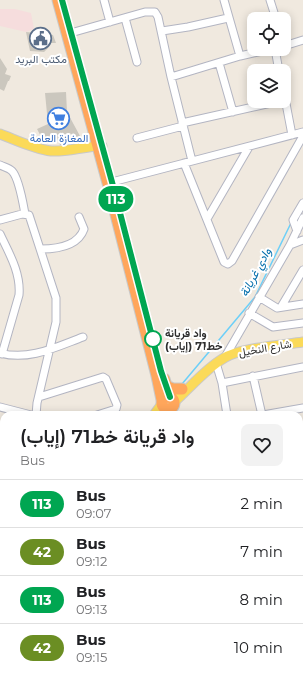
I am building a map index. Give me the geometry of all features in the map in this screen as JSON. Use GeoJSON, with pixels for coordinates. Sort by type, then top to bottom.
{"type":"FeatureCollection","features":[{"type":"Feature","properties":{"kind":"highway"},"geometry":{"type":"LineString","coordinates":[[58,0],[69,34],[166,386],[166,408]]}},
{"type":"Feature","properties":{"kind":"highway"},"geometry":{"type":"LineString","coordinates":[[62,0],[69,34]]}},
{"type":"Feature","properties":{"kind":"highway"},"geometry":{"type":"LineString","coordinates":[[110,183],[166,408]]}},
{"type":"Feature","properties":{"kind":"highway"},"geometry":{"type":"LineString","coordinates":[[166,386],[173,389],[182,389]]}},
{"type":"Feature","properties":{"kind":"main road"},"geometry":{"type":"LineString","coordinates":[[0,134],[29,145],[51,151],[100,146]]}},
{"type":"Feature","properties":{"kind":"main road","name":"شارع النخيل"},"geometry":{"type":"LineString","coordinates":[[166,408],[196,380],[225,357],[242,351],[303,342]]}},
{"type":"Feature","properties":{"kind":"main road"},"geometry":{"type":"LineString","coordinates":[[166,408],[182,389],[196,380]]}},
{"type":"Feature","properties":{"kind":"street"},"geometry":{"type":"LineString","coordinates":[[104,0],[110,22]]}},
{"type":"Feature","properties":{"kind":"street"},"geometry":{"type":"LineString","coordinates":[[224,0],[240,56]]}},
{"type":"Feature","properties":{"kind":"street"},"geometry":{"type":"LineString","coordinates":[[270,0],[274,12]]}},
{"type":"Feature","properties":{"kind":"street"},"geometry":{"type":"LineString","coordinates":[[69,34],[145,12],[154,12],[158,17],[183,125],[188,162],[207,218],[226,264],[230,263],[303,136]]}},
{"type":"Feature","properties":{"kind":"street"},"geometry":{"type":"LineString","coordinates":[[125,18],[137,62]]}},
{"type":"Feature","properties":{"kind":"street"},"geometry":{"type":"LineString","coordinates":[[162,31],[228,18]]}},
{"type":"Feature","properties":{"kind":"street"},"geometry":{"type":"LineString","coordinates":[[291,44],[303,40]]}},
{"type":"Feature","properties":{"kind":"street"},"geometry":{"type":"LineString","coordinates":[[171,77],[247,54]]}},
{"type":"Feature","properties":{"kind":"street"},"geometry":{"type":"LineString","coordinates":[[219,63],[233,112]]}},
{"type":"Feature","properties":{"kind":"street"},"geometry":{"type":"LineString","coordinates":[[137,138],[248,108]]}},
{"type":"Feature","properties":{"kind":"street"},"geometry":{"type":"LineString","coordinates":[[285,108],[292,135]]}},
{"type":"Feature","properties":{"kind":"street"},"geometry":{"type":"LineString","coordinates":[[110,183],[303,132]]}},
{"type":"Feature","properties":{"kind":"street"},"geometry":{"type":"LineString","coordinates":[[207,218],[249,147]]}},
{"type":"Feature","properties":{"kind":"street"},"geometry":{"type":"LineString","coordinates":[[0,165],[9,169],[15,175],[25,214]]}},
{"type":"Feature","properties":{"kind":"street"},"geometry":{"type":"LineString","coordinates":[[297,231],[293,220],[303,203]]}},
{"type":"Feature","properties":{"kind":"street"},"geometry":{"type":"LineString","coordinates":[[0,220],[25,214],[29,215],[56,298],[56,322],[37,411]]}},
{"type":"Feature","properties":{"kind":"street"},"geometry":{"type":"LineString","coordinates":[[40,249],[62,247],[79,238],[84,229],[80,217]]}},
{"type":"Feature","properties":{"kind":"street"},"geometry":{"type":"LineString","coordinates":[[225,357],[249,313],[290,245],[303,218]]}},
{"type":"Feature","properties":{"kind":"street"},"geometry":{"type":"LineString","coordinates":[[0,234],[14,264],[19,289],[19,295],[1,354],[17,357],[26,356],[83,337]]}},
{"type":"Feature","properties":{"kind":"street"},"geometry":{"type":"LineString","coordinates":[[290,245],[303,240]]}},
{"type":"Feature","properties":{"kind":"street"},"geometry":{"type":"LineString","coordinates":[[280,308],[303,270]]}},
{"type":"Feature","properties":{"kind":"street"},"geometry":{"type":"LineString","coordinates":[[259,297],[274,307],[280,308],[303,304]]}},
{"type":"Feature","properties":{"kind":"street"},"geometry":{"type":"LineString","coordinates":[[249,313],[273,327],[303,323]]}},
{"type":"Feature","properties":{"kind":"street"},"geometry":{"type":"LineString","coordinates":[[216,363],[222,383],[226,411]]}},
{"type":"Feature","properties":{"kind":"street"},"geometry":{"type":"LineString","coordinates":[[222,383],[303,367]]}},
{"type":"Feature","properties":{"kind":"street"},"geometry":{"type":"LineString","coordinates":[[253,376],[261,411]]}},
{"type":"Feature","properties":{"kind":"street"},"geometry":{"type":"LineString","coordinates":[[39,397],[103,377],[106,379],[117,405],[116,409],[110,411]]}},
{"type":"Feature","properties":{"kind":"street"},"geometry":{"type":"LineString","coordinates":[[0,407],[16,411]]}},
{"type":"Feature","properties":{"kind":"street"},"geometry":{"type":"LineString","coordinates":[[288,411],[303,408]]}},
{"type":"Feature","properties":{"kind":"shaded area"},"geometry":{"type":"Polygon","coordinates":[[[0,9],[15,9],[31,13],[34,29],[26,32],[0,26],[0,9]]]}},
{"type":"Feature","properties":{"kind":"building","name":"مكتب البريد"},"geometry":{"type":"Polygon","coordinates":[[[26,32],[53,35],[56,43],[51,43],[44,52],[30,51],[26,32]]]}},
{"type":"Feature","properties":{"kind":"building"},"geometry":{"type":"Polygon","coordinates":[[[0,58],[7,69],[5,74],[11,76],[4,91],[0,89],[0,58]]]}},
{"type":"Feature","properties":{"kind":"building","name":"المغازة العامة"},"geometry":{"type":"Polygon","coordinates":[[[66,92],[67,112],[80,136],[61,145],[56,138],[45,144],[37,129],[48,124],[45,93],[66,92]]]}},
{"type":"Feature","properties":{"kind":"waterway","name":"وادي غريانة"},"geometry":{"type":"LineString","coordinates":[[182,384],[255,297],[291,223]]}},
{"type":"Feature","properties":{"kind":"bus line","name":"113"},"geometry":{"type":"LineString","coordinates":[[62,0],[112,182],[161,371],[170,397]]}},
{"type":"Feature","properties":{"kind":"place","name":"مكتب البريد"},"geometry":{"type":"Point","coordinates":[41,39]}},
{"type":"Feature","properties":{"kind":"place","name":"المغازة العامة"},"geometry":{"type":"Point","coordinates":[59,118]}},
{"type":"Feature","properties":{"kind":"place","name":"واد قريانة خط71 (إياب)"},"geometry":{"type":"Point","coordinates":[153,339]}}]}
